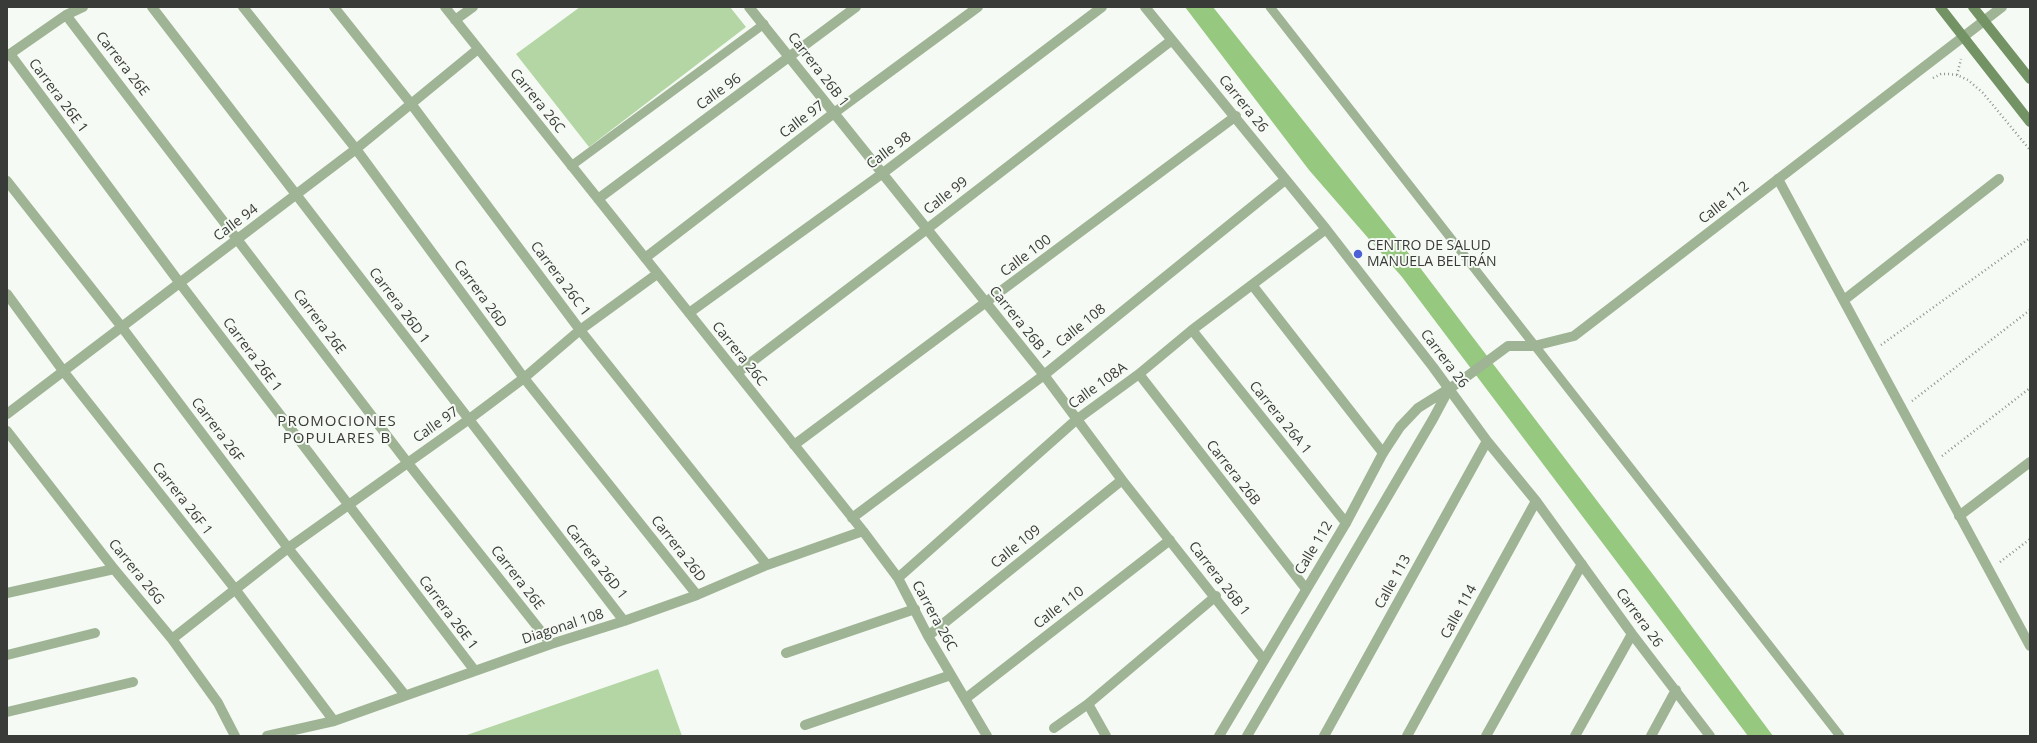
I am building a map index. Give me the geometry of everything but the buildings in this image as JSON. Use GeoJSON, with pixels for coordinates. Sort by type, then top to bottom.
{"type":"FeatureCollection","features":[{"type":"Feature","properties":{"kind":"main road"},"geometry":{"type":"LineString","coordinates":[[1940,7],[2030,122]]}},
{"type":"Feature","properties":{"kind":"main road"},"geometry":{"type":"LineString","coordinates":[[1973,7],[2030,79]]}},
{"type":"Feature","properties":{"kind":"street"},"geometry":{"type":"LineString","coordinates":[[8,55],[66,15],[83,7]]}},
{"type":"Feature","properties":{"kind":"street","name":"Carrera 26D 1"},"geometry":{"type":"LineString","coordinates":[[152,7],[624,621]]}},
{"type":"Feature","properties":{"kind":"street","name":"Carrera 26D"},"geometry":{"type":"LineString","coordinates":[[242,7],[356,149],[524,378],[697,595]]}},
{"type":"Feature","properties":{"kind":"street","name":"Carrera 26C 1"},"geometry":{"type":"LineString","coordinates":[[334,7],[412,105],[580,330],[767,565]]}},
{"type":"Feature","properties":{"kind":"street","name":"Carrera 26C"},"geometry":{"type":"LineString","coordinates":[[445,7],[863,531],[898,578],[928,636],[987,736]]}},
{"type":"Feature","properties":{"kind":"street"},"geometry":{"type":"LineString","coordinates":[[455,20],[472,7]]}},
{"type":"Feature","properties":{"kind":"street","name":"Carrera 26B 1"},"geometry":{"type":"LineString","coordinates":[[749,7],[791,57],[834,113],[1044,375],[1122,480],[1216,596],[1264,660]]}},
{"type":"Feature","properties":{"kind":"street","name":"Calle 96"},"geometry":{"type":"LineString","coordinates":[[598,199],[791,57],[856,7]]}},
{"type":"Feature","properties":{"kind":"street","name":"Calle 97"},"geometry":{"type":"LineString","coordinates":[[645,258],[834,113],[978,7]]}},
{"type":"Feature","properties":{"kind":"street","name":"Calle 98"},"geometry":{"type":"LineString","coordinates":[[689,314],[883,174],[1102,7]]}},
{"type":"Feature","properties":{"kind":"street","name":"Carrera 26"},"geometry":{"type":"LineString","coordinates":[[1145,7],[1236,116],[1326,229],[1487,441],[1536,501],[1632,634],[1710,736]]}},
{"type":"Feature","properties":{"kind":"street","name":"Calle 112"},"geometry":{"type":"LineString","coordinates":[[1219,736],[1346,523],[1383,453],[1400,427],[1418,408],[1458,383],[1508,346],[1534,346],[1574,336],[2002,7]]}},
{"type":"Feature","properties":{"kind":"street","name":"Carrera 26E"},"geometry":{"type":"LineString","coordinates":[[66,15],[407,462],[551,644]]}},
{"type":"Feature","properties":{"kind":"street","name":"Calle 99"},"geometry":{"type":"LineString","coordinates":[[736,373],[927,229],[1172,40]]}},
{"type":"Feature","properties":{"kind":"street","name":"Calle 94"},"geometry":{"type":"LineString","coordinates":[[7,414],[64,372],[179,282],[239,240],[412,105],[478,49]]}},
{"type":"Feature","properties":{"kind":"street","name":"Carrera 26E 1"},"geometry":{"type":"LineString","coordinates":[[8,55],[475,671]]}},
{"type":"Feature","properties":{"kind":"street","name":"Calle 100"},"geometry":{"type":"LineString","coordinates":[[794,445],[1236,116]]}},
{"type":"Feature","properties":{"kind":"street"},"geometry":{"type":"LineString","coordinates":[[1778,179],[2030,646]]}},
{"type":"Feature","properties":{"kind":"street"},"geometry":{"type":"LineString","coordinates":[[1844,300],[1999,179]]}},
{"type":"Feature","properties":{"kind":"street","name":"Calle 108"},"geometry":{"type":"LineString","coordinates":[[852,518],[1044,375],[1286,180]]}},
{"type":"Feature","properties":{"kind":"street","name":"Carrera 26F"},"geometry":{"type":"LineString","coordinates":[[7,181],[121,326],[288,548],[405,695]]}},
{"type":"Feature","properties":{"kind":"street","name":"Calle 108A"},"geometry":{"type":"LineString","coordinates":[[898,578],[1076,420],[1139,374],[1192,330],[1326,229]]}},
{"type":"Feature","properties":{"kind":"street","name":"Calle 97"},"geometry":{"type":"LineString","coordinates":[[172,639],[288,548],[468,420],[524,378],[580,330],[657,274]]}},
{"type":"Feature","properties":{"kind":"street"},"geometry":{"type":"LineString","coordinates":[[1252,286],[1383,453]]}},
{"type":"Feature","properties":{"kind":"street","name":"Carrera 26F 1"},"geometry":{"type":"LineString","coordinates":[[7,294],[64,372],[235,589],[334,721]]}},
{"type":"Feature","properties":{"kind":"street","name":"Carrera 26A 1"},"geometry":{"type":"LineString","coordinates":[[1192,330],[1346,523]]}},
{"type":"Feature","properties":{"kind":"street","name":"Carrera 26B"},"geometry":{"type":"LineString","coordinates":[[1139,374],[1306,589]]}},
{"type":"Feature","properties":{"kind":"street","name":"Calle 112"},"geometry":{"type":"LineString","coordinates":[[1247,736],[1429,426],[1449,389]]}},
{"type":"Feature","properties":{"kind":"street","name":"Carrera 26G"},"geometry":{"type":"LineString","coordinates":[[7,431],[114,569],[172,639],[218,703],[235,736]]}},
{"type":"Feature","properties":{"kind":"street","name":"Calle 113"},"geometry":{"type":"LineString","coordinates":[[1324,736],[1487,441]]}},
{"type":"Feature","properties":{"kind":"street"},"geometry":{"type":"LineString","coordinates":[[1959,516],[2030,462]]}},
{"type":"Feature","properties":{"kind":"street","name":"Calle 109"},"geometry":{"type":"LineString","coordinates":[[928,636],[1122,480]]}},
{"type":"Feature","properties":{"kind":"street","name":"Calle 114"},"geometry":{"type":"LineString","coordinates":[[1407,736],[1536,501]]}},
{"type":"Feature","properties":{"kind":"street","name":"Diagonal 108"},"geometry":{"type":"LineString","coordinates":[[267,736],[334,721],[551,644],[624,621],[697,595],[767,565],[863,531]]}},
{"type":"Feature","properties":{"kind":"street","name":"Calle 110"},"geometry":{"type":"LineString","coordinates":[[965,699],[1170,540]]}},
{"type":"Feature","properties":{"kind":"street"},"geometry":{"type":"LineString","coordinates":[[1486,736],[1582,564]]}},
{"type":"Feature","properties":{"kind":"street"},"geometry":{"type":"LineString","coordinates":[[7,594],[114,569]]}},
{"type":"Feature","properties":{"kind":"street"},"geometry":{"type":"LineString","coordinates":[[1054,728],[1088,704],[1216,596]]}},
{"type":"Feature","properties":{"kind":"street"},"geometry":{"type":"LineString","coordinates":[[786,653],[915,609]]}},
{"type":"Feature","properties":{"kind":"street"},"geometry":{"type":"LineString","coordinates":[[7,655],[96,633]]}},
{"type":"Feature","properties":{"kind":"street"},"geometry":{"type":"LineString","coordinates":[[1575,736],[1632,634]]}},
{"type":"Feature","properties":{"kind":"street"},"geometry":{"type":"LineString","coordinates":[[805,725],[950,675]]}},
{"type":"Feature","properties":{"kind":"street"},"geometry":{"type":"LineString","coordinates":[[7,712],[133,682]]}},
{"type":"Feature","properties":{"kind":"street"},"geometry":{"type":"LineString","coordinates":[[1652,736],[1676,690]]}},
{"type":"Feature","properties":{"kind":"street"},"geometry":{"type":"LineString","coordinates":[[1088,704],[1106,736]]}},
{"type":"Feature","properties":{"kind":"lane"},"geometry":{"type":"LineString","coordinates":[[1270,7],[1840,736]]}},
{"type":"Feature","properties":{"kind":"lane"},"geometry":{"type":"LineString","coordinates":[[571,166],[764,24]]}},
{"type":"Feature","properties":{"kind":"path"},"geometry":{"type":"LineString","coordinates":[[1961,59],[1957,75],[1983,93],[2030,150]]}},
{"type":"Feature","properties":{"kind":"path"},"geometry":{"type":"LineString","coordinates":[[1880,345],[2030,238]]}},
{"type":"Feature","properties":{"kind":"path"},"geometry":{"type":"LineString","coordinates":[[1911,401],[2030,310]]}},
{"type":"Feature","properties":{"kind":"path"},"geometry":{"type":"LineString","coordinates":[[1942,456],[2030,388]]}},
{"type":"Feature","properties":{"kind":"path"},"geometry":{"type":"LineString","coordinates":[[1999,563],[2030,539]]}},
{"type":"Feature","properties":{"kind":"shaded area"},"geometry":{"type":"Polygon","coordinates":[[[580,7],[730,7],[746,27],[589,147],[516,54],[580,7]]]}},
{"type":"Feature","properties":{"kind":"shaded area"},"geometry":{"type":"Polygon","coordinates":[[[1185,7],[1213,7],[1418,265],[1664,589],[1773,736],[1748,736],[1402,277],[1309,170],[1185,7]]]}},
{"type":"Feature","properties":{"kind":"shaded area"},"geometry":{"type":"Polygon","coordinates":[[[658,669],[682,736],[464,736],[658,669]]]}},
{"type":"Feature","properties":{"kind":"place","name":"CENTRO DE SALUD MANUELA BELTRÁN"},"geometry":{"type":"Point","coordinates":[1358,254]}},
{"type":"Feature","properties":{"kind":"district","name":"PROMOCIONES POPULARES B"},"geometry":{"type":"Point","coordinates":[337,430]}}]}
